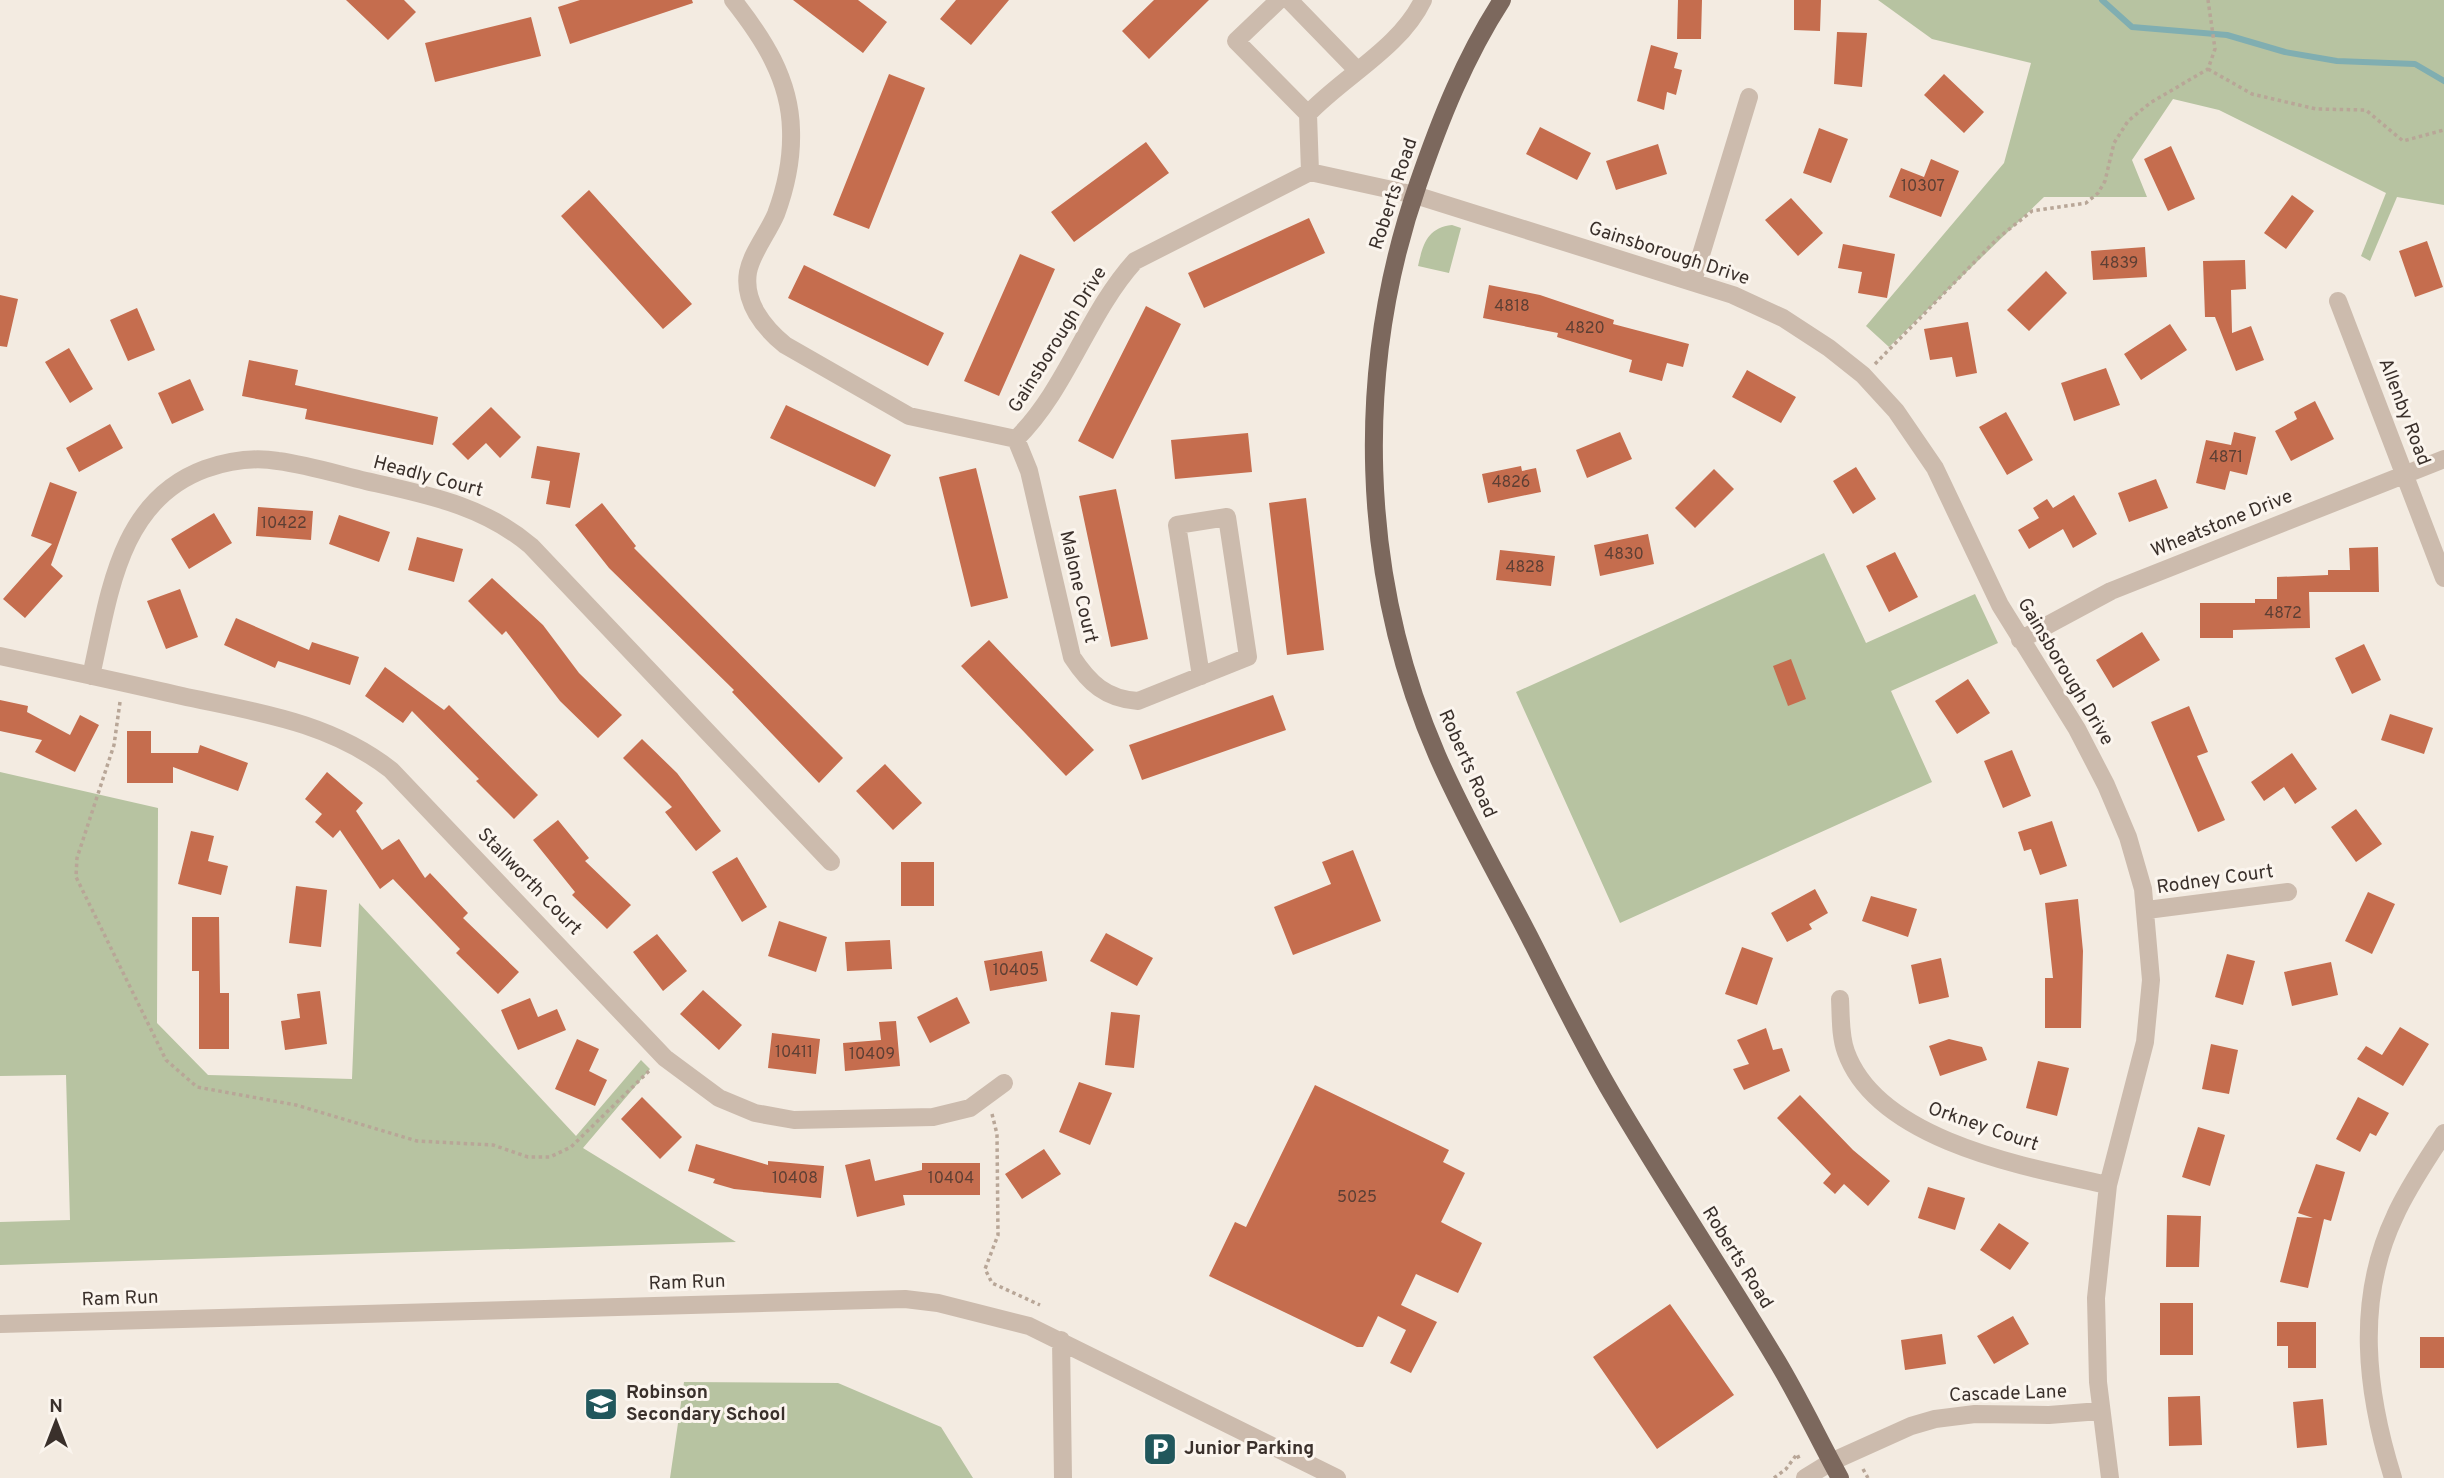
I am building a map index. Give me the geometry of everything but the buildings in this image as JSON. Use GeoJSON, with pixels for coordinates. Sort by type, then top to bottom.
{"type":"FeatureCollection","features":[{"type":"Feature","properties":{"kind":"main road","name":"Roberts Road"},"geometry":{"type":"LineString","coordinates":[[1502,0],[1458,81],[1415,195],[1383,310],[1375,372],[1373,434],[1376,503],[1384,569],[1396,627],[1416,698],[1457,798],[1609,1089],[1777,1360],[1835,1470]]}},
{"type":"Feature","properties":{"kind":"street","name":"Gainsborough Drive"},"geometry":{"type":"LineString","coordinates":[[733,0],[770,51],[783,83],[790,116],[786,182],[775,216],[748,272],[750,295],[768,331],[785,345],[909,416],[1016,439],[1036,420],[1115,283],[1135,261],[1310,172],[1415,195],[1693,281],[1783,318],[1863,375],[1896,411],[1935,468],[1976,560],[2021,640],[2077,729],[2106,785],[2128,837],[2147,910],[2151,980],[2146,1042],[2108,1185],[2096,1298],[2100,1411],[2110,1478]]}},
{"type":"Feature","properties":{"kind":"street"},"geometry":{"type":"LineString","coordinates":[[1279,0],[1236,41],[1308,114],[1310,172]]}},
{"type":"Feature","properties":{"kind":"street"},"geometry":{"type":"LineString","coordinates":[[1289,0],[1357,70]]}},
{"type":"Feature","properties":{"kind":"street"},"geometry":{"type":"LineString","coordinates":[[1308,114],[1413,20],[1423,0]]}},
{"type":"Feature","properties":{"kind":"street"},"geometry":{"type":"LineString","coordinates":[[1693,281],[1749,97]]}},
{"type":"Feature","properties":{"kind":"street","name":"Allenby Road"},"geometry":{"type":"LineString","coordinates":[[2338,301],[2444,578]]}},
{"type":"Feature","properties":{"kind":"street","name":"Malone Court"},"geometry":{"type":"LineString","coordinates":[[1016,439],[1029,471],[1072,657],[1084,675],[1102,692],[1122,700],[1138,701],[1201,676],[1248,657],[1227,517],[1177,525],[1201,676]]}},
{"type":"Feature","properties":{"kind":"street","name":"Wheatstone Drive"},"geometry":{"type":"LineString","coordinates":[[2021,640],[2111,591],[2444,459]]}},
{"type":"Feature","properties":{"kind":"street","name":"Headly Court"},"geometry":{"type":"LineString","coordinates":[[91,676],[116,570],[125,544],[143,514],[180,480],[217,465],[244,460],[277,460],[447,500],[489,515],[531,546],[831,862]]}},
{"type":"Feature","properties":{"kind":"street","name":"Stallworth Court"},"geometry":{"type":"LineString","coordinates":[[0,656],[306,724],[350,742],[372,755],[391,770],[509,891],[663,1056],[689,1079],[719,1098],[755,1113],[794,1120],[933,1117],[956,1114],[1004,1083]]}},
{"type":"Feature","properties":{"kind":"street","name":"Rodney Court"},"geometry":{"type":"LineString","coordinates":[[2147,910],[2288,892]]}},
{"type":"Feature","properties":{"kind":"street","name":"Orkney Court"},"geometry":{"type":"LineString","coordinates":[[1840,999],[1842,1037],[1849,1059],[1868,1088],[1897,1115],[1930,1134],[1964,1147],[2108,1185]]}},
{"type":"Feature","properties":{"kind":"street"},"geometry":{"type":"LineString","coordinates":[[2393,1478],[2375,1413],[2368,1367],[2369,1311],[2376,1277],[2395,1215],[2444,1133]]}},
{"type":"Feature","properties":{"kind":"street","name":"Ram Run"},"geometry":{"type":"LineString","coordinates":[[0,1324],[905,1299],[999,1317],[1061,1340],[1336,1478]]}},
{"type":"Feature","properties":{"kind":"street"},"geometry":{"type":"LineString","coordinates":[[1061,1340],[1063,1478]]}},
{"type":"Feature","properties":{"kind":"street","name":"Cascade Lane"},"geometry":{"type":"LineString","coordinates":[[1805,1478],[1835,1470],[1935,1419],[1975,1413],[2049,1415],[2100,1411]]}},
{"type":"Feature","properties":{"kind":"path"},"geometry":{"type":"LineString","coordinates":[[1863,375],[1998,237],[2032,211],[2086,203],[2098,193],[2105,181],[2115,143],[2128,121],[2150,103],[2208,69],[2216,49],[2207,0]]}},
{"type":"Feature","properties":{"kind":"path"},"geometry":{"type":"LineString","coordinates":[[2208,69],[2252,94],[2316,108],[2366,110],[2403,141],[2444,130]]}},
{"type":"Feature","properties":{"kind":"path"},"geometry":{"type":"LineString","coordinates":[[122,682],[114,745],[77,858],[76,877],[166,1059],[197,1087],[296,1105],[418,1141],[492,1144],[528,1157],[550,1157],[571,1147],[663,1056]]}},
{"type":"Feature","properties":{"kind":"path"},"geometry":{"type":"LineString","coordinates":[[988,1095],[997,1134],[998,1235],[985,1269],[992,1283],[1040,1305]]}},
{"type":"Feature","properties":{"kind":"green space"},"geometry":{"type":"Polygon","coordinates":[[[1878,0],[2444,0],[2444,205],[2397,197],[2370,261],[2361,256],[2386,193],[2219,110],[2173,99],[2132,160],[2147,197],[2044,197],[1889,347],[1866,326],[2004,163],[2031,63],[1932,39],[1878,0]]]}},
{"type":"Feature","properties":{"kind":"green space"},"geometry":{"type":"Polygon","coordinates":[[[1452,225],[1461,228],[1449,273],[1418,266],[1422,251],[1432,233],[1452,225]]]}},
{"type":"Feature","properties":{"kind":"green space"},"geometry":{"type":"Polygon","coordinates":[[[1824,553],[1866,643],[1975,594],[1998,643],[1891,691],[1932,782],[1620,923],[1516,692],[1824,553]]]}},
{"type":"Feature","properties":{"kind":"green space"},"geometry":{"type":"Polygon","coordinates":[[[0,772],[158,808],[157,1023],[208,1075],[352,1079],[359,903],[576,1136],[641,1060],[650,1069],[583,1148],[736,1242],[0,1265],[0,1222],[70,1220],[66,1075],[0,1076],[0,772]]]}},
{"type":"Feature","properties":{"kind":"green space"},"geometry":{"type":"Polygon","coordinates":[[[684,1382],[838,1383],[941,1427],[973,1478],[670,1478],[684,1382]]]}},
{"type":"Feature","properties":{"kind":"waterway"},"geometry":{"type":"LineString","coordinates":[[2102,0],[2132,27],[2227,35],[2285,52],[2337,61],[2415,64],[2444,81]]}},
{"type":"Feature","properties":{"kind":"place","name":"Robinson Secondary School"},"geometry":{"type":"Point","coordinates":[601,1404]}},
{"type":"Feature","properties":{"kind":"place","name":"Junior Parking"},"geometry":{"type":"Point","coordinates":[1160,1449]}}]}
